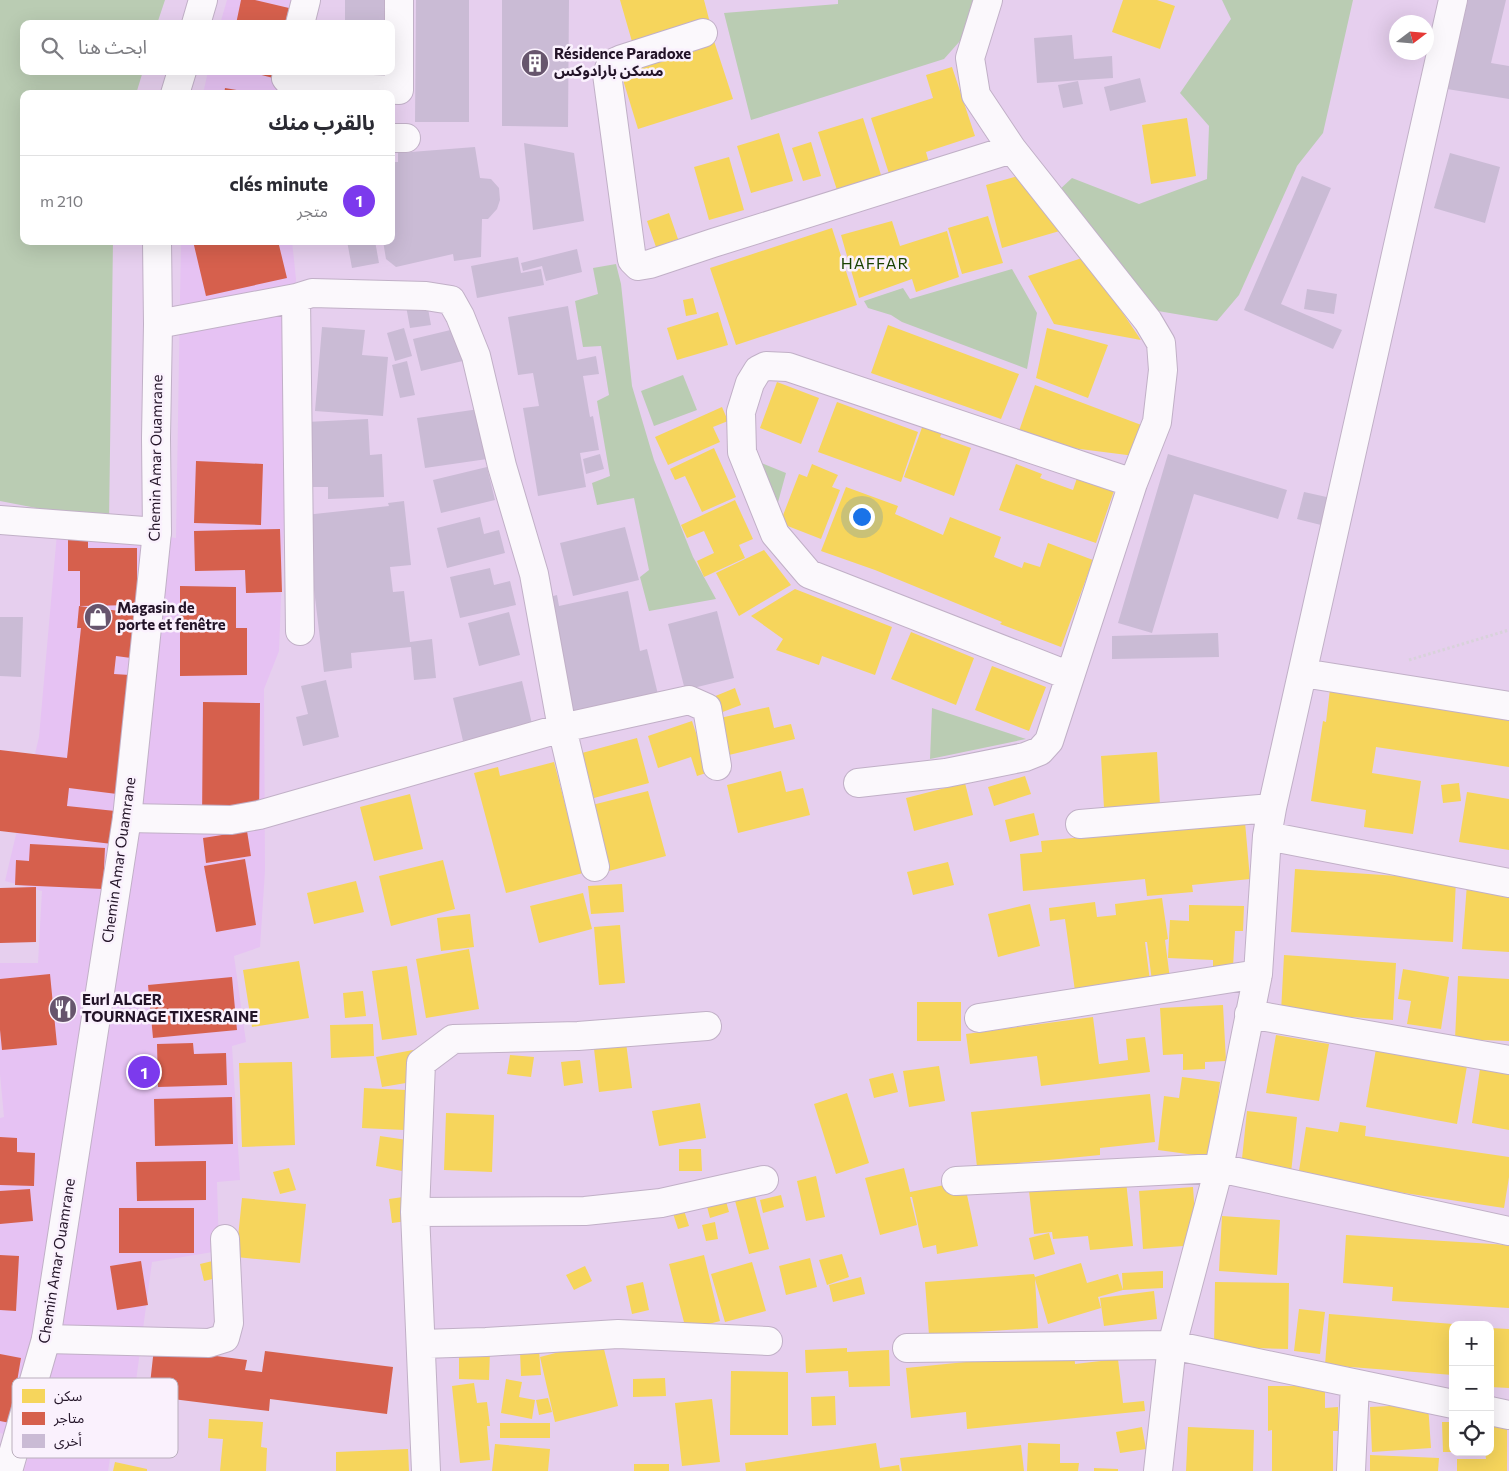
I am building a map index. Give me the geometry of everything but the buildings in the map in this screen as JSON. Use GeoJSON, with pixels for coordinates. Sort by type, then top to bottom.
{"type":"FeatureCollection","features":[{"type":"Feature","properties":{"kind":"street"},"geometry":{"type":"LineString","coordinates":[[197,20],[203,0]]}},
{"type":"Feature","properties":{"kind":"street"},"geometry":{"type":"LineString","coordinates":[[301,20],[306,0]]}},
{"type":"Feature","properties":{"kind":"street"},"geometry":{"type":"LineString","coordinates":[[287,75],[286,78],[293,86],[399,90],[398,0]]}},
{"type":"Feature","properties":{"kind":"street"},"geometry":{"type":"LineString","coordinates":[[858,783],[946,772],[1025,757],[1040,751],[1049,741],[1133,483],[1157,422],[1163,370],[1161,343],[1148,321],[1012,149],[976,95],[970,58],[988,0]]}},
{"type":"Feature","properties":{"kind":"street"},"geometry":{"type":"LineString","coordinates":[[1158,1471],[1172,1345],[1219,1168],[1258,974],[1267,836],[1272,808],[1453,0]]}},
{"type":"Feature","properties":{"kind":"street"},"geometry":{"type":"LineString","coordinates":[[703,33],[622,59],[611,64],[607,74],[632,260],[638,266],[650,264],[713,242],[1012,149]]}},
{"type":"Feature","properties":{"kind":"street"},"geometry":{"type":"LineString","coordinates":[[176,90],[181,75]]}},
{"type":"Feature","properties":{"kind":"street","name":"Chemin Amar Ouamrane"},"geometry":{"type":"LineString","coordinates":[[35,1378],[46,1339],[127,818],[157,532],[158,324],[156,245]]}},
{"type":"Feature","properties":{"kind":"street"},"geometry":{"type":"LineString","coordinates":[[158,324],[296,298],[312,293],[426,296],[451,300],[460,316],[476,356],[502,466],[534,574],[562,728],[595,867]]}},
{"type":"Feature","properties":{"kind":"street"},"geometry":{"type":"LineString","coordinates":[[296,298],[300,631]]}},
{"type":"Feature","properties":{"kind":"street"},"geometry":{"type":"LineString","coordinates":[[1070,676],[809,574],[775,534],[742,452],[741,412],[750,384],[758,370],[766,366],[788,367],[1133,483]]}},
{"type":"Feature","properties":{"kind":"street"},"geometry":{"type":"LineString","coordinates":[[0,520],[157,532]]}},
{"type":"Feature","properties":{"kind":"street"},"geometry":{"type":"LineString","coordinates":[[1303,673],[1509,706]]}},
{"type":"Feature","properties":{"kind":"street"},"geometry":{"type":"LineString","coordinates":[[127,818],[231,820],[259,815],[562,728],[690,700],[707,708],[718,766]]}},
{"type":"Feature","properties":{"kind":"street"},"geometry":{"type":"LineString","coordinates":[[1080,824],[1272,808]]}},
{"type":"Feature","properties":{"kind":"street"},"geometry":{"type":"LineString","coordinates":[[1267,836],[1509,882]]}},
{"type":"Feature","properties":{"kind":"street"},"geometry":{"type":"LineString","coordinates":[[979,1018],[1258,974]]}},
{"type":"Feature","properties":{"kind":"street"},"geometry":{"type":"LineString","coordinates":[[1249,1014],[1509,1060]]}},
{"type":"Feature","properties":{"kind":"street"},"geometry":{"type":"LineString","coordinates":[[426,1471],[415,1212],[421,1063],[453,1039],[578,1036],[708,1026]]}},
{"type":"Feature","properties":{"kind":"street"},"geometry":{"type":"LineString","coordinates":[[956,1180],[1219,1168],[1509,1231]]}},
{"type":"Feature","properties":{"kind":"street"},"geometry":{"type":"LineString","coordinates":[[415,1212],[585,1211],[661,1203],[764,1180]]}},
{"type":"Feature","properties":{"kind":"street"},"geometry":{"type":"LineString","coordinates":[[46,1339],[209,1343],[225,1338],[229,1323],[225,1239]]}},
{"type":"Feature","properties":{"kind":"street"},"geometry":{"type":"LineString","coordinates":[[421,1344],[618,1334],[768,1342]]}},
{"type":"Feature","properties":{"kind":"street"},"geometry":{"type":"LineString","coordinates":[[907,1348],[1172,1345],[1449,1403]]}},
{"type":"Feature","properties":{"kind":"street"},"geometry":{"type":"LineString","coordinates":[[1351,1471],[1355,1384]]}},
{"type":"Feature","properties":{"kind":"street"},"geometry":{"type":"LineString","coordinates":[[1494,1412],[1509,1415]]}},
{"type":"Feature","properties":{"kind":"street","name":"Chemin Amar Ouamrane"},"geometry":{"type":"LineString","coordinates":[[8,1471],[12,1457]]}},
{"type":"Feature","properties":{"kind":"path"},"geometry":{"type":"LineString","coordinates":[[1401,663],[1509,630]]}},
{"type":"Feature","properties":{"kind":"shaded area"},"geometry":{"type":"Polygon","coordinates":[[[227,0],[298,0],[293,20],[221,20],[227,0]]]}},
{"type":"Feature","properties":{"kind":"shaded area"},"geometry":{"type":"Polygon","coordinates":[[[207,75],[281,75],[278,90],[204,90],[207,75]]]}},
{"type":"Feature","properties":{"kind":"shaded area"},"geometry":{"type":"Polygon","coordinates":[[[181,245],[292,245],[296,279],[279,651],[264,689],[265,871],[260,947],[234,956],[246,1042],[232,1046],[240,1180],[217,1182],[219,1251],[152,1262],[136,1378],[12,1378],[12,1436],[0,1433],[0,1118],[4,1117],[0,1074],[0,963],[38,963],[42,891],[5,881],[39,737],[58,522],[176,538],[181,245]]]}},
{"type":"Feature","properties":{"kind":"shaded area"},"geometry":{"type":"Polygon","coordinates":[[[28,1458],[110,1458],[108,1471],[24,1471],[28,1458]]]}},
{"type":"Feature","properties":{"kind":"green space"},"geometry":{"type":"Polygon","coordinates":[[[0,0],[165,0],[158,20],[20,20],[20,75],[142,75],[137,90],[20,90],[20,245],[113,245],[109,522],[0,501],[0,0]]]}},
{"type":"Feature","properties":{"kind":"green space"},"geometry":{"type":"Polygon","coordinates":[[[838,0],[976,0],[968,32],[944,59],[751,120],[724,13],[838,4],[838,0]]]}},
{"type":"Feature","properties":{"kind":"green space"},"geometry":{"type":"Polygon","coordinates":[[[1222,0],[1353,0],[1323,133],[1297,166],[1239,295],[1217,321],[1152,310],[1057,192],[1072,178],[1139,204],[1207,179],[1209,126],[1180,93],[1231,19],[1222,0]]]}},
{"type":"Feature","properties":{"kind":"green space"},"geometry":{"type":"Polygon","coordinates":[[[616,264],[621,284],[632,386],[654,460],[693,557],[716,599],[649,611],[640,577],[649,570],[634,498],[597,505],[592,483],[610,476],[597,401],[609,395],[601,346],[583,347],[575,301],[598,294],[593,268],[616,264]]]}},
{"type":"Feature","properties":{"kind":"green space"},"geometry":{"type":"Polygon","coordinates":[[[1012,269],[1037,313],[1027,369],[902,322],[891,315],[868,308],[864,301],[903,288],[910,299],[1012,269]]]}},
{"type":"Feature","properties":{"kind":"green space"},"geometry":{"type":"Polygon","coordinates":[[[683,375],[697,410],[654,426],[641,391],[683,375]]]}},
{"type":"Feature","properties":{"kind":"green space"},"geometry":{"type":"Polygon","coordinates":[[[759,462],[786,473],[774,517],[759,462]]]}},
{"type":"Feature","properties":{"kind":"green space"},"geometry":{"type":"Polygon","coordinates":[[[932,708],[1026,739],[930,759],[932,708]]]}},
{"type":"Feature","properties":{"kind":"place","name":"Résidence Paradoxe مسكن بارادوكس"},"geometry":{"type":"Point","coordinates":[535,63]}},
{"type":"Feature","properties":{"kind":"place","name":"Magasin de porte et fenêtre"},"geometry":{"type":"Point","coordinates":[98,617]}},
{"type":"Feature","properties":{"kind":"place","name":"Eurl ALGER TOURNAGE TIXESRAINE"},"geometry":{"type":"Point","coordinates":[63,1009]}},
{"type":"Feature","properties":{"kind":"place","name":"clés minute"},"geometry":{"type":"Point","coordinates":[144,1072]}},
{"type":"Feature","properties":{"kind":"district","name":"HAFFAR"},"geometry":{"type":"Point","coordinates":[875,263]}}]}
